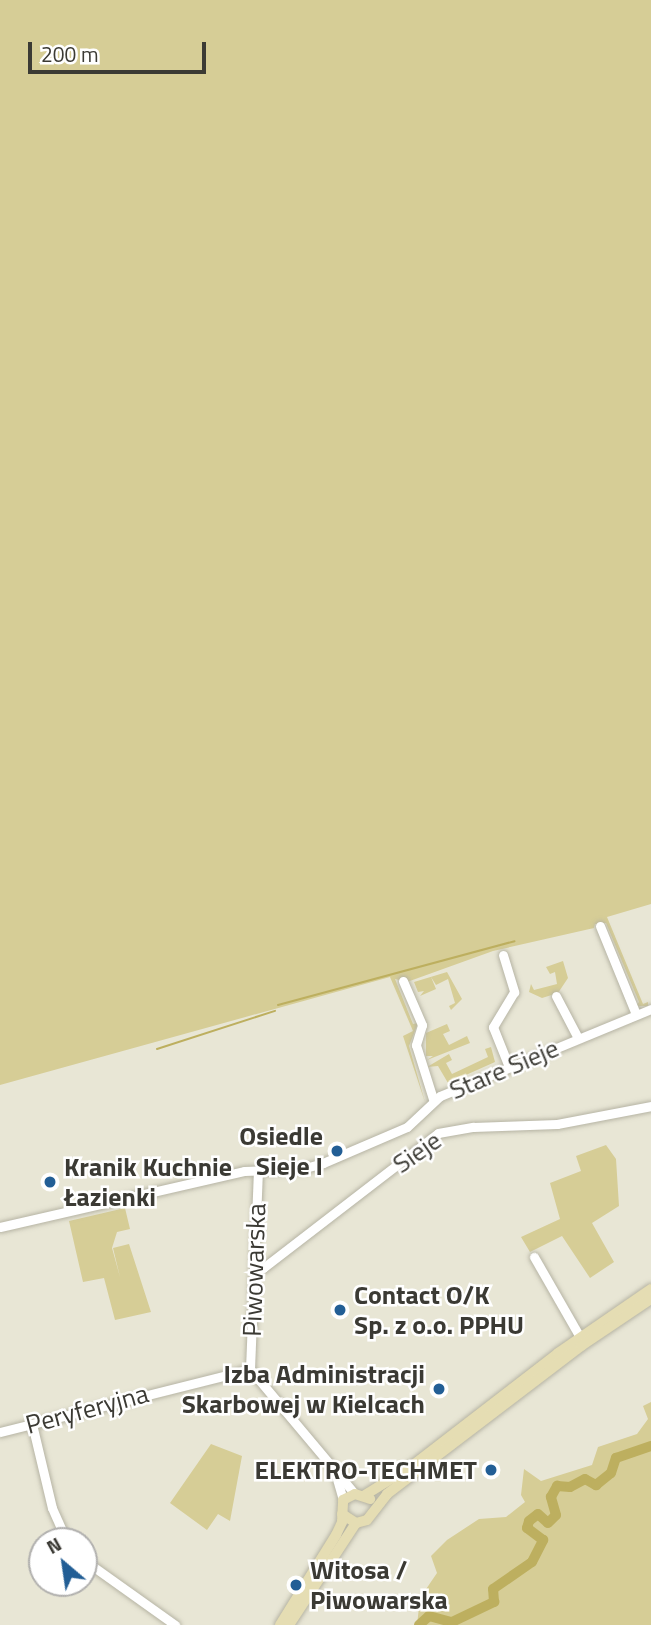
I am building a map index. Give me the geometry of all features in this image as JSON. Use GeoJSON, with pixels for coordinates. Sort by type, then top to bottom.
{"type":"FeatureCollection","features":[{"type":"Feature","properties":{"kind":"main road"},"geometry":{"type":"LineString","coordinates":[[280,1625],[336,1535],[343,1500],[360,1494],[412,1466],[580,1337],[651,1289]]}},
{"type":"Feature","properties":{"kind":"main road"},"geometry":{"type":"LineString","coordinates":[[289,1625],[356,1523],[370,1519],[375,1507],[387,1493],[546,1372],[651,1299]]}},
{"type":"Feature","properties":{"kind":"main road"},"geometry":{"type":"LineString","coordinates":[[360,1494],[375,1507]]}},
{"type":"Feature","properties":{"kind":"main road"},"geometry":{"type":"LineString","coordinates":[[342,1514],[356,1523]]}},
{"type":"Feature","properties":{"kind":"street"},"geometry":{"type":"LineString","coordinates":[[600,926],[636,1014]]}},
{"type":"Feature","properties":{"kind":"street"},"geometry":{"type":"LineString","coordinates":[[503,955],[514,992],[493,1027],[509,1067]]}},
{"type":"Feature","properties":{"kind":"street"},"geometry":{"type":"LineString","coordinates":[[403,981],[422,1025],[416,1045],[433,1099]]}},
{"type":"Feature","properties":{"kind":"street"},"geometry":{"type":"LineString","coordinates":[[556,996],[578,1038]]}},
{"type":"Feature","properties":{"kind":"street","name":"Stare Sieje"},"geometry":{"type":"LineString","coordinates":[[0,1227],[258,1171],[300,1169],[331,1160],[407,1127],[433,1099],[651,1009]]}},
{"type":"Feature","properties":{"kind":"street","name":"Sieje"},"geometry":{"type":"LineString","coordinates":[[254,1268],[263,1268],[438,1133],[473,1127],[557,1124],[651,1106]]}},
{"type":"Feature","properties":{"kind":"street","name":"Piwowarska"},"geometry":{"type":"LineString","coordinates":[[250,1369],[258,1171]]}},
{"type":"Feature","properties":{"kind":"street"},"geometry":{"type":"LineString","coordinates":[[534,1257],[580,1337]]}},
{"type":"Feature","properties":{"kind":"street"},"geometry":{"type":"LineString","coordinates":[[250,1369],[335,1472],[360,1494]]}},
{"type":"Feature","properties":{"kind":"street","name":"Peryferyjna"},"geometry":{"type":"LineString","coordinates":[[0,1432],[250,1369]]}},
{"type":"Feature","properties":{"kind":"street"},"geometry":{"type":"LineString","coordinates":[[32,1424],[52,1508],[61,1527]]}},
{"type":"Feature","properties":{"kind":"street"},"geometry":{"type":"LineString","coordinates":[[335,1472],[343,1500]]}},
{"type":"Feature","properties":{"kind":"street"},"geometry":{"type":"LineString","coordinates":[[98,1570],[175,1625]]}},
{"type":"Feature","properties":{"kind":"shaded area"},"geometry":{"type":"Polygon","coordinates":[[[0,0],[651,0],[651,904],[607,917],[643,1004],[648,1002],[648,1006],[636,1006],[639,1002],[606,923],[595,924],[594,928],[493,951],[407,982],[395,979],[413,1024],[418,1023],[409,1046],[425,1102],[403,1036],[413,1031],[390,977],[0,1085],[0,0]]]}},
{"type":"Feature","properties":{"kind":"shaded area"},"geometry":{"type":"Polygon","coordinates":[[[563,961],[568,978],[558,993],[542,998],[529,992],[531,984],[534,990],[557,984],[555,972],[550,974],[546,967],[563,961]]]}},
{"type":"Feature","properties":{"kind":"shaded area"},"geometry":{"type":"Polygon","coordinates":[[[447,972],[462,999],[451,1010],[449,1006],[455,1003],[448,979],[436,985],[431,977],[436,989],[420,996],[424,991],[418,992],[414,982],[447,972]]]}},
{"type":"Feature","properties":{"kind":"shaded area"},"geometry":{"type":"Polygon","coordinates":[[[447,1024],[450,1031],[443,1034],[449,1045],[467,1036],[470,1043],[427,1060],[433,1056],[426,1056],[426,1033],[447,1024]]]}},
{"type":"Feature","properties":{"kind":"shaded area"},"geometry":{"type":"Polygon","coordinates":[[[491,1047],[495,1062],[448,1083],[438,1066],[427,1067],[449,1054],[452,1060],[446,1063],[452,1074],[488,1057],[485,1049],[491,1047]]]}},
{"type":"Feature","properties":{"kind":"shaded area"},"geometry":{"type":"Polygon","coordinates":[[[606,1145],[616,1159],[619,1206],[592,1223],[614,1262],[590,1278],[562,1236],[530,1252],[521,1237],[560,1219],[550,1183],[581,1171],[576,1156],[606,1145]]]}},
{"type":"Feature","properties":{"kind":"shaded area"},"geometry":{"type":"Polygon","coordinates":[[[125,1208],[130,1229],[117,1232],[112,1248],[120,1277],[113,1248],[129,1244],[151,1312],[115,1320],[104,1278],[83,1282],[69,1221],[125,1208]]]}},
{"type":"Feature","properties":{"kind":"shaded area"},"geometry":{"type":"Polygon","coordinates":[[[651,1402],[651,1625],[417,1625],[420,1598],[437,1573],[431,1556],[447,1540],[479,1519],[506,1517],[525,1502],[521,1495],[524,1469],[541,1481],[592,1465],[598,1447],[637,1434],[648,1419],[643,1406],[651,1402]]]}},
{"type":"Feature","properties":{"kind":"shaded area"},"geometry":{"type":"Polygon","coordinates":[[[211,1444],[242,1456],[230,1521],[218,1514],[207,1530],[170,1503],[211,1444]]]}},
{"type":"Feature","properties":{"kind":"waterway"},"geometry":{"type":"LineString","coordinates":[[278,1005],[515,941]]}},
{"type":"Feature","properties":{"kind":"waterway"},"geometry":{"type":"LineString","coordinates":[[157,1049],[275,1011]]}},
{"type":"Feature","properties":{"kind":"waterway"},"geometry":{"type":"LineString","coordinates":[[419,1625],[429,1616],[452,1622],[494,1602],[493,1589],[532,1562],[543,1540],[527,1528],[529,1521],[538,1514],[548,1523],[556,1515],[551,1497],[557,1486],[570,1487],[585,1479],[596,1485],[611,1473],[616,1458],[651,1446]]}},
{"type":"Feature","properties":{"kind":"place","name":"Osiedle Sieje I"},"geometry":{"type":"Point","coordinates":[337,1151]}},
{"type":"Feature","properties":{"kind":"place","name":"Kranik Kuchnie Łazienki"},"geometry":{"type":"Point","coordinates":[50,1182]}},
{"type":"Feature","properties":{"kind":"place","name":"Contact O/K Sp. z o.o. PPHU"},"geometry":{"type":"Point","coordinates":[340,1310]}},
{"type":"Feature","properties":{"kind":"place","name":"Izba Administracji Skarbowej w Kielcach"},"geometry":{"type":"Point","coordinates":[439,1389]}},
{"type":"Feature","properties":{"kind":"place","name":"ELEKTRO-TECHMET"},"geometry":{"type":"Point","coordinates":[491,1470]}},
{"type":"Feature","properties":{"kind":"place","name":"Witosa / Piwowarska"},"geometry":{"type":"Point","coordinates":[296,1585]}}]}
